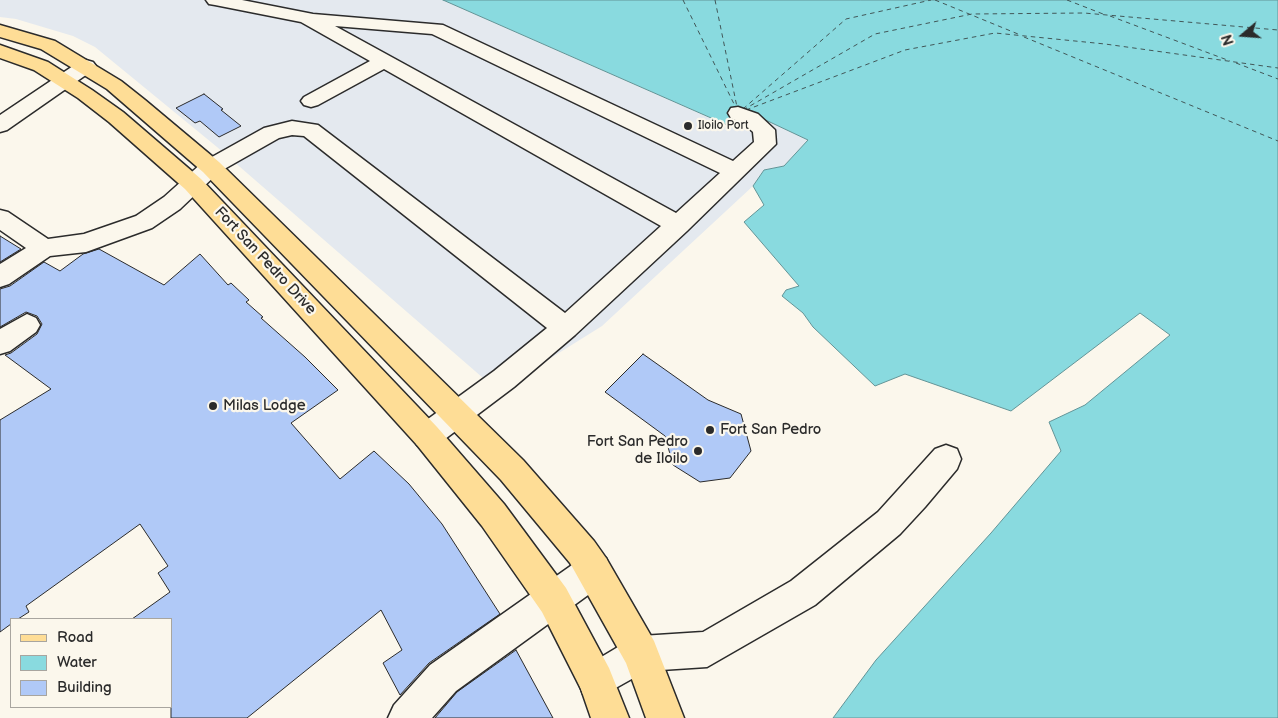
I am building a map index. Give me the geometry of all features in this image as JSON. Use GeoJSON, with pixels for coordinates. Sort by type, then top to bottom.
{"type":"FeatureCollection","features":[{"type":"Feature","properties":{"kind":"main road","name":"Fort San Pedro Drive"},"geometry":{"type":"LineString","coordinates":[[1,37],[48,45],[86,66],[120,90],[211,167],[458,414],[512,470],[582,552],[641,654],[665,718]]}},
{"type":"Feature","properties":{"kind":"main road","name":"Fort San Pedro Drive"},"geometry":{"type":"LineString","coordinates":[[1,37],[116,117],[193,184],[427,436],[493,515],[554,600],[596,680],[610,718]]}},
{"type":"Feature","properties":{"kind":"main road"},"geometry":{"type":"LineString","coordinates":[[272,267],[293,249]]}},
{"type":"Feature","properties":{"kind":"street"},"geometry":{"type":"LineString","coordinates":[[215,0],[307,18],[436,29],[736,171]]}},
{"type":"Feature","properties":{"kind":"street"},"geometry":{"type":"LineString","coordinates":[[307,18],[382,62],[679,225]]}},
{"type":"Feature","properties":{"kind":"street"},"geometry":{"type":"LineString","coordinates":[[311,101],[382,62]]}},
{"type":"Feature","properties":{"kind":"street"},"geometry":{"type":"LineString","coordinates":[[0,124],[86,66]]}},
{"type":"Feature","properties":{"kind":"street"},"geometry":{"type":"LineString","coordinates":[[427,436],[458,414],[566,328],[765,144],[764,130],[745,116]]}},
{"type":"Feature","properties":{"kind":"street"},"geometry":{"type":"LineString","coordinates":[[0,277],[44,248],[86,243],[144,222],[172,203],[211,167],[272,133],[292,128],[310,130],[566,328]]}},
{"type":"Feature","properties":{"kind":"street"},"geometry":{"type":"LineString","coordinates":[[0,218],[44,248]]}},
{"type":"Feature","properties":{"kind":"street"},"geometry":{"type":"LineString","coordinates":[[0,343],[27,325]]}},
{"type":"Feature","properties":{"kind":"street"},"geometry":{"type":"LineString","coordinates":[[596,680],[641,654],[707,650],[803,593],[889,523],[914,498],[946,459]]}},
{"type":"Feature","properties":{"kind":"street"},"geometry":{"type":"LineString","coordinates":[[408,718],[443,678],[594,570]]}},
{"type":"Feature","properties":{"kind":"shaded area"},"geometry":{"type":"Polygon","coordinates":[[[0,0],[443,0],[726,125],[738,113],[755,115],[808,140],[784,166],[764,170],[753,186],[602,326],[498,391],[217,147],[95,47],[73,36],[16,19],[0,17],[0,0]]]}},
{"type":"Feature","properties":{"kind":"water"},"geometry":{"type":"Polygon","coordinates":[[[443,0],[1278,0],[1278,718],[833,718],[876,660],[991,533],[1061,451],[1049,422],[1085,405],[1170,335],[1140,313],[1011,411],[905,374],[875,386],[813,327],[803,313],[782,296],[786,290],[799,286],[744,222],[764,205],[753,186],[764,170],[784,166],[808,140],[755,115],[738,113],[727,125],[443,0]]]}},
{"type":"Feature","properties":{"kind":"building"},"geometry":{"type":"Polygon","coordinates":[[[204,94],[241,126],[219,137],[200,121],[195,123],[176,108],[204,94]]]}},
{"type":"Feature","properties":{"kind":"building"},"geometry":{"type":"Polygon","coordinates":[[[0,236],[21,249],[0,262],[0,236]]]}},
{"type":"Feature","properties":{"kind":"building"},"geometry":{"type":"Polygon","coordinates":[[[99,249],[164,285],[200,254],[228,285],[231,283],[249,300],[246,302],[263,317],[261,318],[305,357],[338,390],[291,423],[340,479],[374,451],[409,484],[442,524],[500,614],[429,663],[400,695],[383,663],[402,650],[381,610],[247,718],[171,718],[172,618],[133,618],[170,592],[158,573],[168,566],[140,524],[26,606],[29,612],[20,618],[10,618],[10,625],[0,632],[0,420],[51,389],[5,355],[11,353],[37,334],[42,324],[37,316],[26,312],[0,327],[0,289],[10,286],[44,262],[60,271],[83,254],[99,249]]]}},
{"type":"Feature","properties":{"kind":"building"},"geometry":{"type":"Polygon","coordinates":[[[643,354],[708,400],[741,414],[751,451],[730,478],[700,482],[673,465],[665,436],[605,392],[643,354]]]}},
{"type":"Feature","properties":{"kind":"building"},"geometry":{"type":"Polygon","coordinates":[[[516,650],[553,718],[435,718],[457,692],[516,650]]]}},
{"type":"Feature","properties":{"kind":"ferry route"},"geometry":{"type":"LineString","coordinates":[[683,0],[736,108]]}},
{"type":"Feature","properties":{"kind":"ferry route"},"geometry":{"type":"LineString","coordinates":[[715,0],[737,107]]}},
{"type":"Feature","properties":{"kind":"ferry route"},"geometry":{"type":"LineString","coordinates":[[743,109],[846,19],[931,0]]}},
{"type":"Feature","properties":{"kind":"ferry route"},"geometry":{"type":"LineString","coordinates":[[935,0],[970,14]]}},
{"type":"Feature","properties":{"kind":"ferry route"},"geometry":{"type":"LineString","coordinates":[[1067,0],[1103,14]]}},
{"type":"Feature","properties":{"kind":"ferry route"},"geometry":{"type":"LineString","coordinates":[[970,14],[1084,13],[1278,30]]}},
{"type":"Feature","properties":{"kind":"ferry route"},"geometry":{"type":"LineString","coordinates":[[743,110],[875,34],[970,14]]}},
{"type":"Feature","properties":{"kind":"ferry route"},"geometry":{"type":"LineString","coordinates":[[970,14],[1018,34]]}},
{"type":"Feature","properties":{"kind":"ferry route"},"geometry":{"type":"LineString","coordinates":[[1110,16],[1230,61]]}},
{"type":"Feature","properties":{"kind":"ferry route"},"geometry":{"type":"LineString","coordinates":[[746,110],[905,50],[995,33],[1105,44],[1278,68]]}},
{"type":"Feature","properties":{"kind":"ferry route"},"geometry":{"type":"LineString","coordinates":[[1024,37],[1278,141]]}},
{"type":"Feature","properties":{"kind":"ferry route"},"geometry":{"type":"LineString","coordinates":[[1236,63],[1278,79]]}},
{"type":"Feature","properties":{"kind":"place","name":"Iloilo Port"},"geometry":{"type":"Point","coordinates":[688,126]}},
{"type":"Feature","properties":{"kind":"place","name":"Milas Lodge"},"geometry":{"type":"Point","coordinates":[213,406]}},
{"type":"Feature","properties":{"kind":"place","name":"Fort San Pedro"},"geometry":{"type":"Point","coordinates":[710,430]}},
{"type":"Feature","properties":{"kind":"place","name":"Fort San Pedro de Iloilo"},"geometry":{"type":"Point","coordinates":[698,451]}}]}
